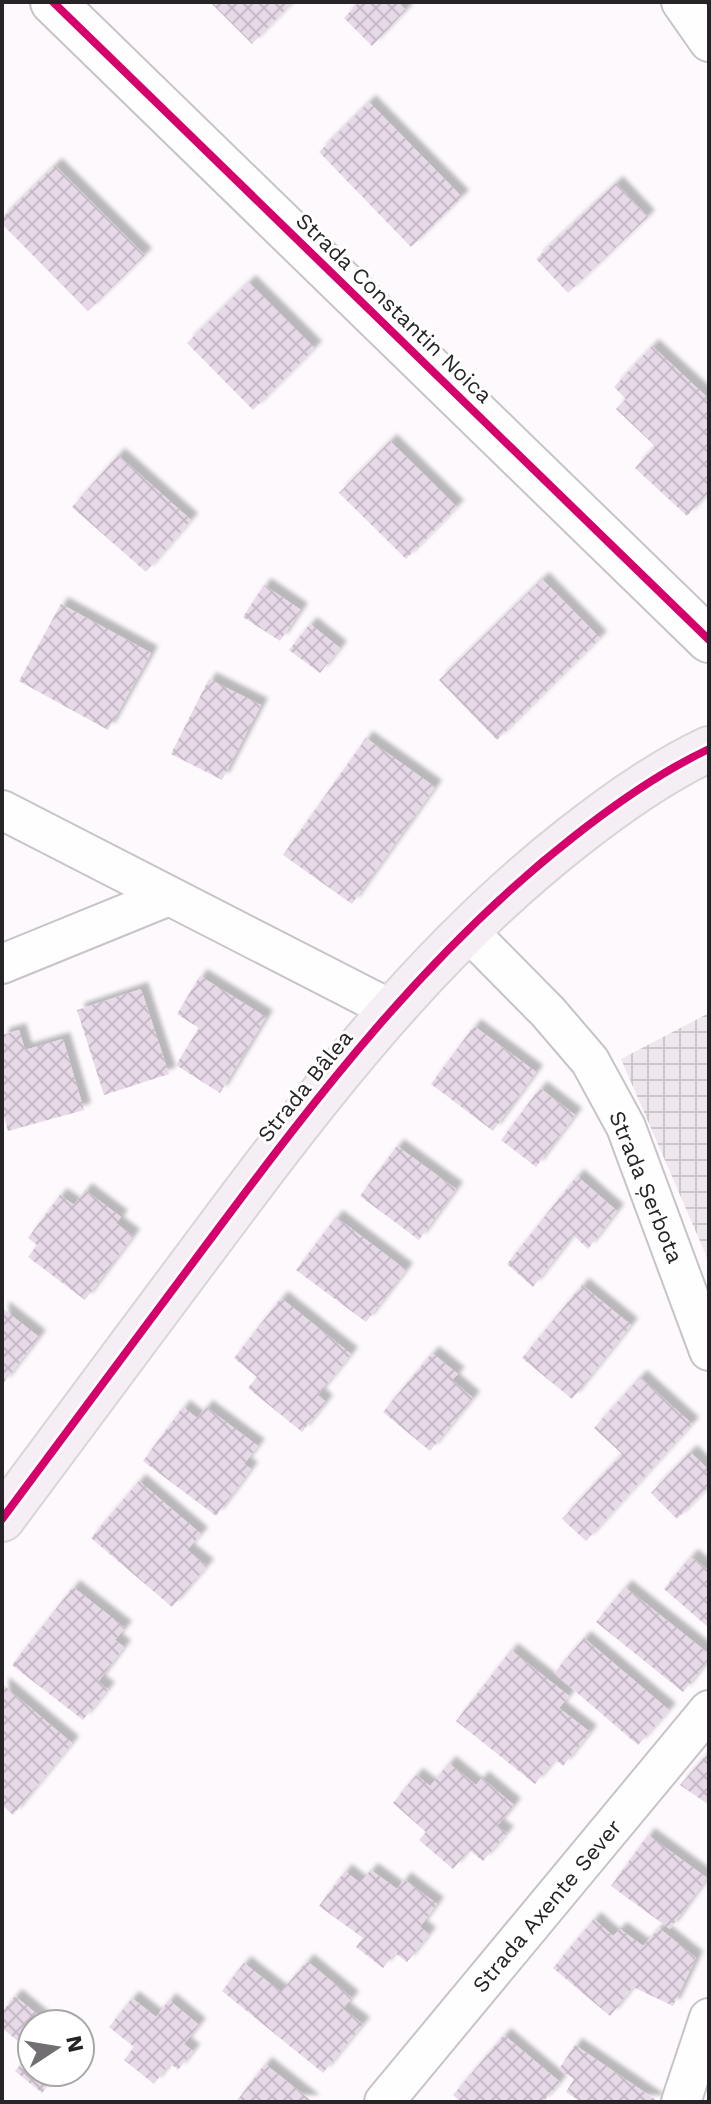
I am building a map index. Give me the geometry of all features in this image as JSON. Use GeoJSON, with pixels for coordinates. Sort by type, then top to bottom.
{"type":"FeatureCollection","features":[{"type":"Feature","properties":{"kind":"main road","name":"Strada Bâlea"},"geometry":{"type":"LineString","coordinates":[[2,1519],[281,1144],[390,1009],[466,929],[541,862],[618,801],[709,749]]}},
{"type":"Feature","properties":{"kind":"street","name":"Strada Constantin Noica"},"geometry":{"type":"LineString","coordinates":[[53,2],[709,640]]}},
{"type":"Feature","properties":{"kind":"street"},"geometry":{"type":"LineString","coordinates":[[681,2],[709,42]]}},
{"type":"Feature","properties":{"kind":"street"},"geometry":{"type":"LineString","coordinates":[[2,810],[390,1009]]}},
{"type":"Feature","properties":{"kind":"street"},"geometry":{"type":"LineString","coordinates":[[2,964],[169,896]]}},
{"type":"Feature","properties":{"kind":"street","name":"Strada Șerbota"},"geometry":{"type":"LineString","coordinates":[[466,929],[548,1012],[590,1061],[626,1127],[709,1351]]}},
{"type":"Feature","properties":{"kind":"street","name":"Strada Axente Sever"},"geometry":{"type":"LineString","coordinates":[[384,2102],[709,1710]]}},
{"type":"Feature","properties":{"kind":"street"},"geometry":{"type":"LineString","coordinates":[[681,2102],[709,2018]]}},
{"type":"Feature","properties":{"kind":"shaded area"},"geometry":{"type":"Polygon","coordinates":[[[709,1013],[709,1262],[621,1059],[709,1013]]]}},
{"type":"Feature","properties":{"kind":"building"},"geometry":{"type":"Polygon","coordinates":[[[210,2],[293,2],[252,44],[210,2]]]}},
{"type":"Feature","properties":{"kind":"building"},"geometry":{"type":"Polygon","coordinates":[[[359,2],[398,2],[406,10],[372,46],[344,18],[359,2]]]}},
{"type":"Feature","properties":{"kind":"building"},"geometry":{"type":"Polygon","coordinates":[[[369,102],[462,197],[411,247],[319,152],[369,102]]]}},
{"type":"Feature","properties":{"kind":"building"},"geometry":{"type":"Polygon","coordinates":[[[55,165],[145,255],[88,311],[2,224],[2,218],[55,165]]]}},
{"type":"Feature","properties":{"kind":"building"},"geometry":{"type":"Polygon","coordinates":[[[616,183],[648,217],[568,293],[536,259],[616,183]]]}},
{"type":"Feature","properties":{"kind":"building"},"geometry":{"type":"Polygon","coordinates":[[[249,282],[315,348],[253,410],[187,343],[249,282]]]}},
{"type":"Feature","properties":{"kind":"building"},"geometry":{"type":"Polygon","coordinates":[[[652,346],[709,399],[709,492],[687,516],[635,468],[655,446],[616,409],[626,399],[614,387],[652,346]]]}},
{"type":"Feature","properties":{"kind":"building"},"geometry":{"type":"Polygon","coordinates":[[[390,441],[457,507],[406,559],[339,493],[390,441]]]}},
{"type":"Feature","properties":{"kind":"building"},"geometry":{"type":"Polygon","coordinates":[[[118,455],[191,520],[146,572],[72,507],[118,455]]]}},
{"type":"Feature","properties":{"kind":"building"},"geometry":{"type":"Polygon","coordinates":[[[542,579],[600,638],[497,740],[439,680],[542,579]]]}},
{"type":"Feature","properties":{"kind":"building"},"geometry":{"type":"Polygon","coordinates":[[[264,585],[301,610],[280,641],[243,617],[264,585]]]}},
{"type":"Feature","properties":{"kind":"building"},"geometry":{"type":"Polygon","coordinates":[[[61,604],[151,653],[108,730],[19,681],[61,604]]]}},
{"type":"Feature","properties":{"kind":"building"},"geometry":{"type":"Polygon","coordinates":[[[310,624],[340,648],[320,673],[289,650],[310,624]]]}},
{"type":"Feature","properties":{"kind":"building"},"geometry":{"type":"Polygon","coordinates":[[[209,679],[261,705],[222,780],[171,754],[209,679]]]}},
{"type":"Feature","properties":{"kind":"building"},"geometry":{"type":"Polygon","coordinates":[[[366,738],[435,787],[352,904],[283,855],[366,738]]]}},
{"type":"Feature","properties":{"kind":"building"},"geometry":{"type":"Polygon","coordinates":[[[200,976],[266,1017],[220,1093],[176,1065],[199,1028],[177,1014],[200,976]]]}},
{"type":"Feature","properties":{"kind":"building"},"geometry":{"type":"Polygon","coordinates":[[[141,989],[169,1074],[104,1095],[77,1010],[141,989]]]}},
{"type":"Feature","properties":{"kind":"building"},"geometry":{"type":"Polygon","coordinates":[[[474,1026],[536,1072],[493,1131],[431,1084],[474,1026]]]}},
{"type":"Feature","properties":{"kind":"building"},"geometry":{"type":"Polygon","coordinates":[[[19,1030],[25,1050],[63,1039],[84,1110],[8,1131],[2,1109],[2,1035],[19,1030]]]}},
{"type":"Feature","properties":{"kind":"building"},"geometry":{"type":"Polygon","coordinates":[[[540,1088],[575,1115],[536,1167],[501,1140],[540,1088]]]}},
{"type":"Feature","properties":{"kind":"building"},"geometry":{"type":"Polygon","coordinates":[[[397,1146],[456,1189],[419,1240],[360,1196],[397,1146]]]}},
{"type":"Feature","properties":{"kind":"building"},"geometry":{"type":"Polygon","coordinates":[[[577,1176],[617,1211],[588,1249],[573,1235],[533,1287],[507,1264],[577,1176]]]}},
{"type":"Feature","properties":{"kind":"building"},"geometry":{"type":"Polygon","coordinates":[[[85,1190],[121,1217],[116,1223],[133,1236],[85,1300],[28,1257],[37,1245],[28,1238],[60,1195],[74,1205],[85,1190]]]}},
{"type":"Feature","properties":{"kind":"building"},"geometry":{"type":"Polygon","coordinates":[[[336,1217],[406,1270],[366,1322],[296,1270],[336,1217]]]}},
{"type":"Feature","properties":{"kind":"building"},"geometry":{"type":"Polygon","coordinates":[[[582,1285],[631,1325],[572,1399],[522,1358],[582,1285]]]}},
{"type":"Feature","properties":{"kind":"building"},"geometry":{"type":"Polygon","coordinates":[[[281,1298],[351,1354],[318,1395],[326,1402],[302,1432],[248,1388],[257,1377],[234,1358],[281,1298]]]}},
{"type":"Feature","properties":{"kind":"building"},"geometry":{"type":"Polygon","coordinates":[[[2,1308],[39,1337],[2,1385],[2,1308]]]}},
{"type":"Feature","properties":{"kind":"building"},"geometry":{"type":"Polygon","coordinates":[[[432,1353],[458,1374],[452,1380],[473,1398],[430,1451],[383,1412],[432,1353]]]}},
{"type":"Feature","properties":{"kind":"building"},"geometry":{"type":"Polygon","coordinates":[[[640,1377],[692,1424],[586,1541],[562,1519],[622,1454],[594,1428],[640,1377]]]}},
{"type":"Feature","properties":{"kind":"building"},"geometry":{"type":"Polygon","coordinates":[[[183,1407],[197,1418],[206,1407],[258,1446],[244,1464],[251,1469],[216,1516],[143,1461],[183,1407]]]}},
{"type":"Feature","properties":{"kind":"building"},"geometry":{"type":"Polygon","coordinates":[[[690,1452],[709,1470],[709,1486],[677,1519],[651,1493],[690,1452]]]}},
{"type":"Feature","properties":{"kind":"building"},"geometry":{"type":"Polygon","coordinates":[[[139,1481],[201,1534],[187,1550],[207,1566],[172,1607],[91,1538],[139,1481]]]}},
{"type":"Feature","properties":{"kind":"building"},"geometry":{"type":"Polygon","coordinates":[[[691,1556],[709,1571],[709,1628],[664,1589],[691,1556]]]}},
{"type":"Feature","properties":{"kind":"building"},"geometry":{"type":"Polygon","coordinates":[[[73,1587],[125,1628],[115,1640],[124,1647],[98,1682],[108,1689],[83,1720],[12,1665],[73,1587]]]}},
{"type":"Feature","properties":{"kind":"building"},"geometry":{"type":"Polygon","coordinates":[[[625,1587],[709,1654],[709,1659],[683,1692],[596,1622],[625,1587]]]}},
{"type":"Feature","properties":{"kind":"building"},"geometry":{"type":"Polygon","coordinates":[[[584,1638],[669,1710],[638,1745],[554,1673],[584,1638]]]}},
{"type":"Feature","properties":{"kind":"building"},"geometry":{"type":"Polygon","coordinates":[[[511,1650],[569,1696],[559,1708],[590,1732],[563,1766],[555,1759],[535,1784],[456,1721],[511,1650]]]}},
{"type":"Feature","properties":{"kind":"building"},"geometry":{"type":"Polygon","coordinates":[[[2,1684],[72,1743],[13,1815],[2,1805],[2,1684]]]}},
{"type":"Feature","properties":{"kind":"building"},"geometry":{"type":"Polygon","coordinates":[[[709,1752],[709,1805],[680,1785],[709,1752]]]}},
{"type":"Feature","properties":{"kind":"building"},"geometry":{"type":"Polygon","coordinates":[[[449,1763],[476,1785],[482,1778],[514,1805],[497,1826],[507,1833],[483,1861],[469,1850],[453,1869],[419,1840],[426,1832],[393,1803],[416,1775],[430,1786],[449,1763]]]}},
{"type":"Feature","properties":{"kind":"building"},"geometry":{"type":"Polygon","coordinates":[[[648,1835],[707,1878],[670,1929],[611,1886],[648,1835]]]}},
{"type":"Feature","properties":{"kind":"building"},"geometry":{"type":"Polygon","coordinates":[[[371,1870],[397,1889],[404,1879],[437,1904],[420,1927],[429,1934],[407,1962],[395,1953],[383,1968],[356,1947],[363,1938],[319,1906],[345,1871],[360,1883],[371,1870]]]}},
{"type":"Feature","properties":{"kind":"building"},"geometry":{"type":"Polygon","coordinates":[[[594,1919],[613,1936],[620,1929],[643,1946],[659,1928],[696,1958],[673,2006],[633,1987],[610,2016],[553,1968],[594,1919]]]}},
{"type":"Feature","properties":{"kind":"building"},"geometry":{"type":"Polygon","coordinates":[[[307,1961],[352,1998],[343,2009],[363,2024],[323,2073],[222,1991],[244,1963],[281,1992],[307,1961]]]}},
{"type":"Feature","properties":{"kind":"building"},"geometry":{"type":"Polygon","coordinates":[[[15,1996],[30,2008],[16,2008],[16,2040],[2,2028],[2,2012],[15,1996]]]}},
{"type":"Feature","properties":{"kind":"building"},"geometry":{"type":"Polygon","coordinates":[[[132,1998],[156,2017],[169,2000],[199,2025],[184,2044],[193,2051],[178,2070],[170,2063],[154,2084],[124,2060],[134,2047],[109,2027],[132,1998]]]}},
{"type":"Feature","properties":{"kind":"building"},"geometry":{"type":"Polygon","coordinates":[[[504,2035],[560,2082],[543,2102],[461,2102],[453,2095],[504,2035]]]}},
{"type":"Feature","properties":{"kind":"building"},"geometry":{"type":"Polygon","coordinates":[[[575,2045],[659,2102],[581,2102],[566,2092],[574,2079],[559,2069],[575,2045]]]}},
{"type":"Feature","properties":{"kind":"building"},"geometry":{"type":"Polygon","coordinates":[[[265,2064],[313,2102],[236,2102],[265,2064]]]}},
{"type":"Feature","properties":{"kind":"cycle path"},"geometry":{"type":"LineString","coordinates":[[53,2],[709,640]]}},
{"type":"Feature","properties":{"kind":"cycle path"},"geometry":{"type":"LineString","coordinates":[[2,1519],[294,1129],[424,975],[520,881],[572,838],[638,789],[709,749]]}}]}
